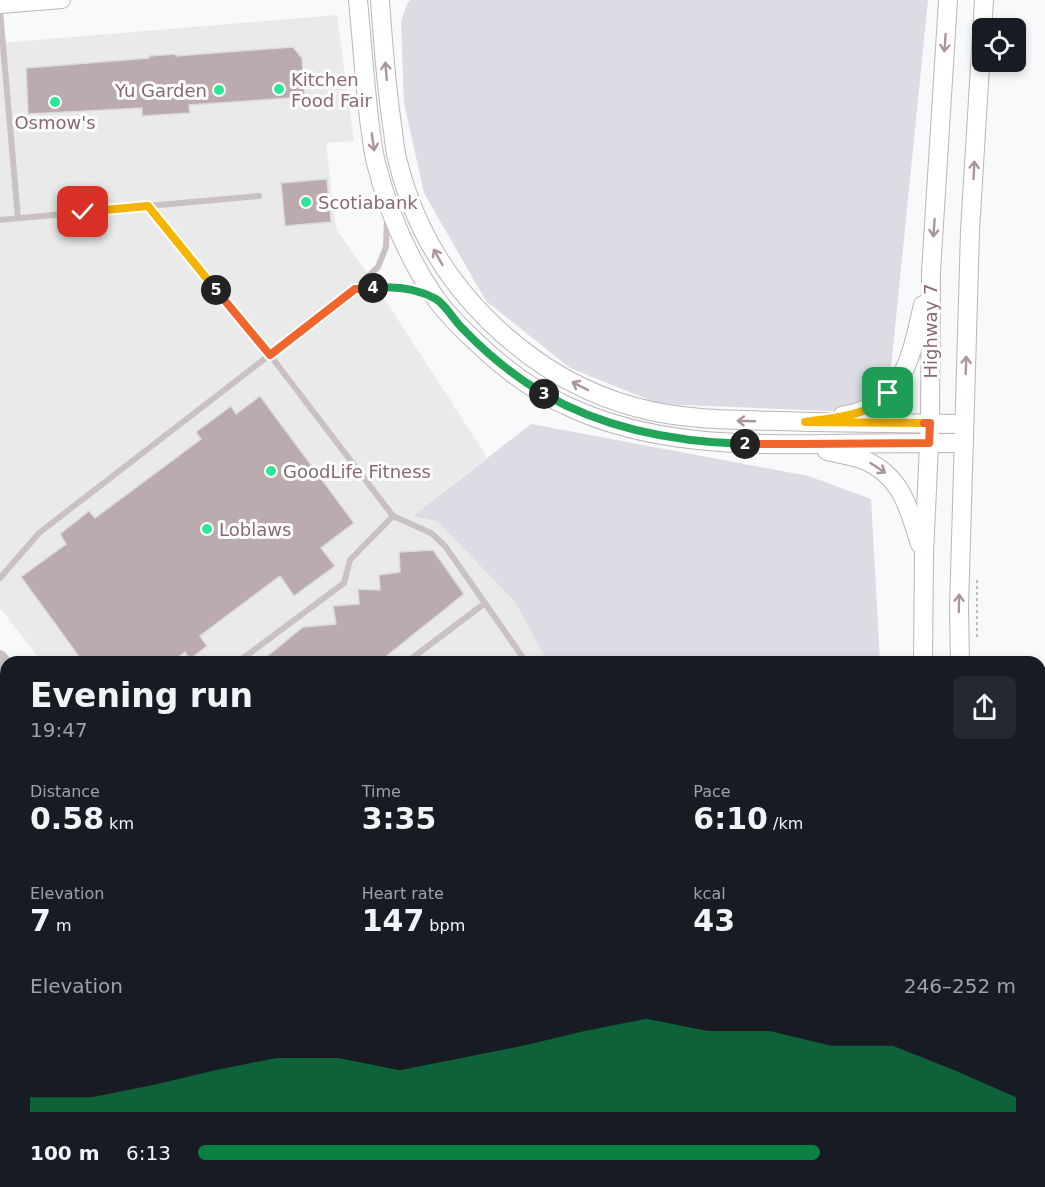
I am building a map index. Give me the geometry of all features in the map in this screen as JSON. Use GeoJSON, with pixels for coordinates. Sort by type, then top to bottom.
{"type":"FeatureCollection","features":[{"type":"Feature","properties":{"kind":"main road"},"geometry":{"type":"LineString","coordinates":[[0,5],[62,0]]}},
{"type":"Feature","properties":{"kind":"main road"},"geometry":{"type":"LineString","coordinates":[[358,0],[375,161],[400,236],[437,300],[494,359],[525,383],[564,405],[596,418],[633,430],[673,438],[719,443],[964,443]]}},
{"type":"Feature","properties":{"kind":"main road"},"geometry":{"type":"LineString","coordinates":[[380,0],[388,103],[398,161],[416,216],[442,264],[472,304],[507,338],[550,371],[591,391],[635,407],[690,417],[740,421],[964,424]]}},
{"type":"Feature","properties":{"kind":"main road","name":"Highway 7"},"geometry":{"type":"LineString","coordinates":[[923,656],[924,554],[930,423],[931,272],[948,0]]}},
{"type":"Feature","properties":{"kind":"main road","name":"Highway 7"},"geometry":{"type":"LineString","coordinates":[[960,656],[959,608],[970,231],[984,0]]}},
{"type":"Feature","properties":{"kind":"main road"},"geometry":{"type":"LineString","coordinates":[[805,422],[864,411],[876,404],[899,381],[911,356],[931,272]]}},
{"type":"Feature","properties":{"kind":"main road"},"geometry":{"type":"LineString","coordinates":[[803,444],[862,459],[877,466],[891,477],[907,503],[924,554]]}},
{"type":"Feature","properties":{"kind":"lane"},"geometry":{"type":"LineString","coordinates":[[0,11],[18,218]]}},
{"type":"Feature","properties":{"kind":"lane"},"geometry":{"type":"LineString","coordinates":[[0,220],[259,195]]}},
{"type":"Feature","properties":{"kind":"lane"},"geometry":{"type":"LineString","coordinates":[[0,578],[39,533],[355,289],[378,267],[386,248],[388,203]]}},
{"type":"Feature","properties":{"kind":"lane"},"geometry":{"type":"LineString","coordinates":[[148,206],[270,355],[393,516],[431,533],[445,546],[522,656]]}},
{"type":"Feature","properties":{"kind":"lane"},"geometry":{"type":"LineString","coordinates":[[355,289],[389,286],[409,289],[437,300]]}},
{"type":"Feature","properties":{"kind":"lane"},"geometry":{"type":"LineString","coordinates":[[246,656],[344,583],[350,560],[393,516]]}},
{"type":"Feature","properties":{"kind":"lane"},"geometry":{"type":"LineString","coordinates":[[415,656],[485,603]]}},
{"type":"Feature","properties":{"kind":"shaded area"},"geometry":{"type":"Polygon","coordinates":[[[411,0],[928,0],[891,368],[875,397],[831,411],[659,404],[570,368],[486,301],[424,193],[404,103],[401,21],[408,2],[411,0]]]}},
{"type":"Feature","properties":{"kind":"shaded area"},"geometry":{"type":"Polygon","coordinates":[[[337,15],[354,141],[326,143],[336,229],[371,278],[487,457],[413,516],[437,521],[515,602],[544,656],[37,656],[0,608],[0,43],[337,15]]]}},
{"type":"Feature","properties":{"kind":"shaded area"},"geometry":{"type":"Polygon","coordinates":[[[531,424],[808,476],[871,499],[880,656],[544,656],[515,602],[437,521],[413,516],[531,424]]]}},
{"type":"Feature","properties":{"kind":"building"},"geometry":{"type":"Polygon","coordinates":[[[293,47],[302,58],[305,97],[189,105],[190,113],[142,116],[142,108],[28,114],[26,68],[149,58],[149,56],[293,47]]]}},
{"type":"Feature","properties":{"kind":"building","name":"Scotiabank"},"geometry":{"type":"Polygon","coordinates":[[[327,179],[331,222],[285,226],[281,183],[327,179]]]}},
{"type":"Feature","properties":{"kind":"building","name":"Loblaws"},"geometry":{"type":"Polygon","coordinates":[[[260,396],[354,523],[321,548],[335,566],[294,596],[280,576],[200,636],[207,646],[194,656],[188,656],[185,652],[180,656],[79,656],[21,577],[66,544],[60,534],[89,511],[95,518],[201,439],[196,432],[231,406],[236,414],[260,396]]]}},
{"type":"Feature","properties":{"kind":"building"},"geometry":{"type":"Polygon","coordinates":[[[433,550],[464,594],[386,656],[267,656],[303,627],[336,624],[333,606],[359,604],[358,589],[380,590],[379,575],[400,572],[399,552],[433,550]]]}},
{"type":"Feature","properties":{"kind":"place","name":"Kitchen Food Fair"},"geometry":{"type":"Point","coordinates":[279,89]}},
{"type":"Feature","properties":{"kind":"place","name":"Yu Garden"},"geometry":{"type":"Point","coordinates":[219,90]}},
{"type":"Feature","properties":{"kind":"place","name":"Osmow's"},"geometry":{"type":"Point","coordinates":[55,102]}},
{"type":"Feature","properties":{"kind":"place","name":"Scotiabank"},"geometry":{"type":"Point","coordinates":[306,202]}},
{"type":"Feature","properties":{"kind":"place","name":"GoodLife Fitness"},"geometry":{"type":"Point","coordinates":[271,471]}},
{"type":"Feature","properties":{"kind":"place","name":"Loblaws"},"geometry":{"type":"Point","coordinates":[207,529]}},
{"type":"Feature","properties":{"kind":"route"},"geometry":{"type":"LineString","coordinates":[[83,212],[148,206],[270,355],[355,289],[389,286],[409,289],[437,300],[494,359],[525,383],[564,405],[633,430],[673,438],[719,443],[929,443],[930,423],[805,422],[864,411],[888,393]]}}]}
